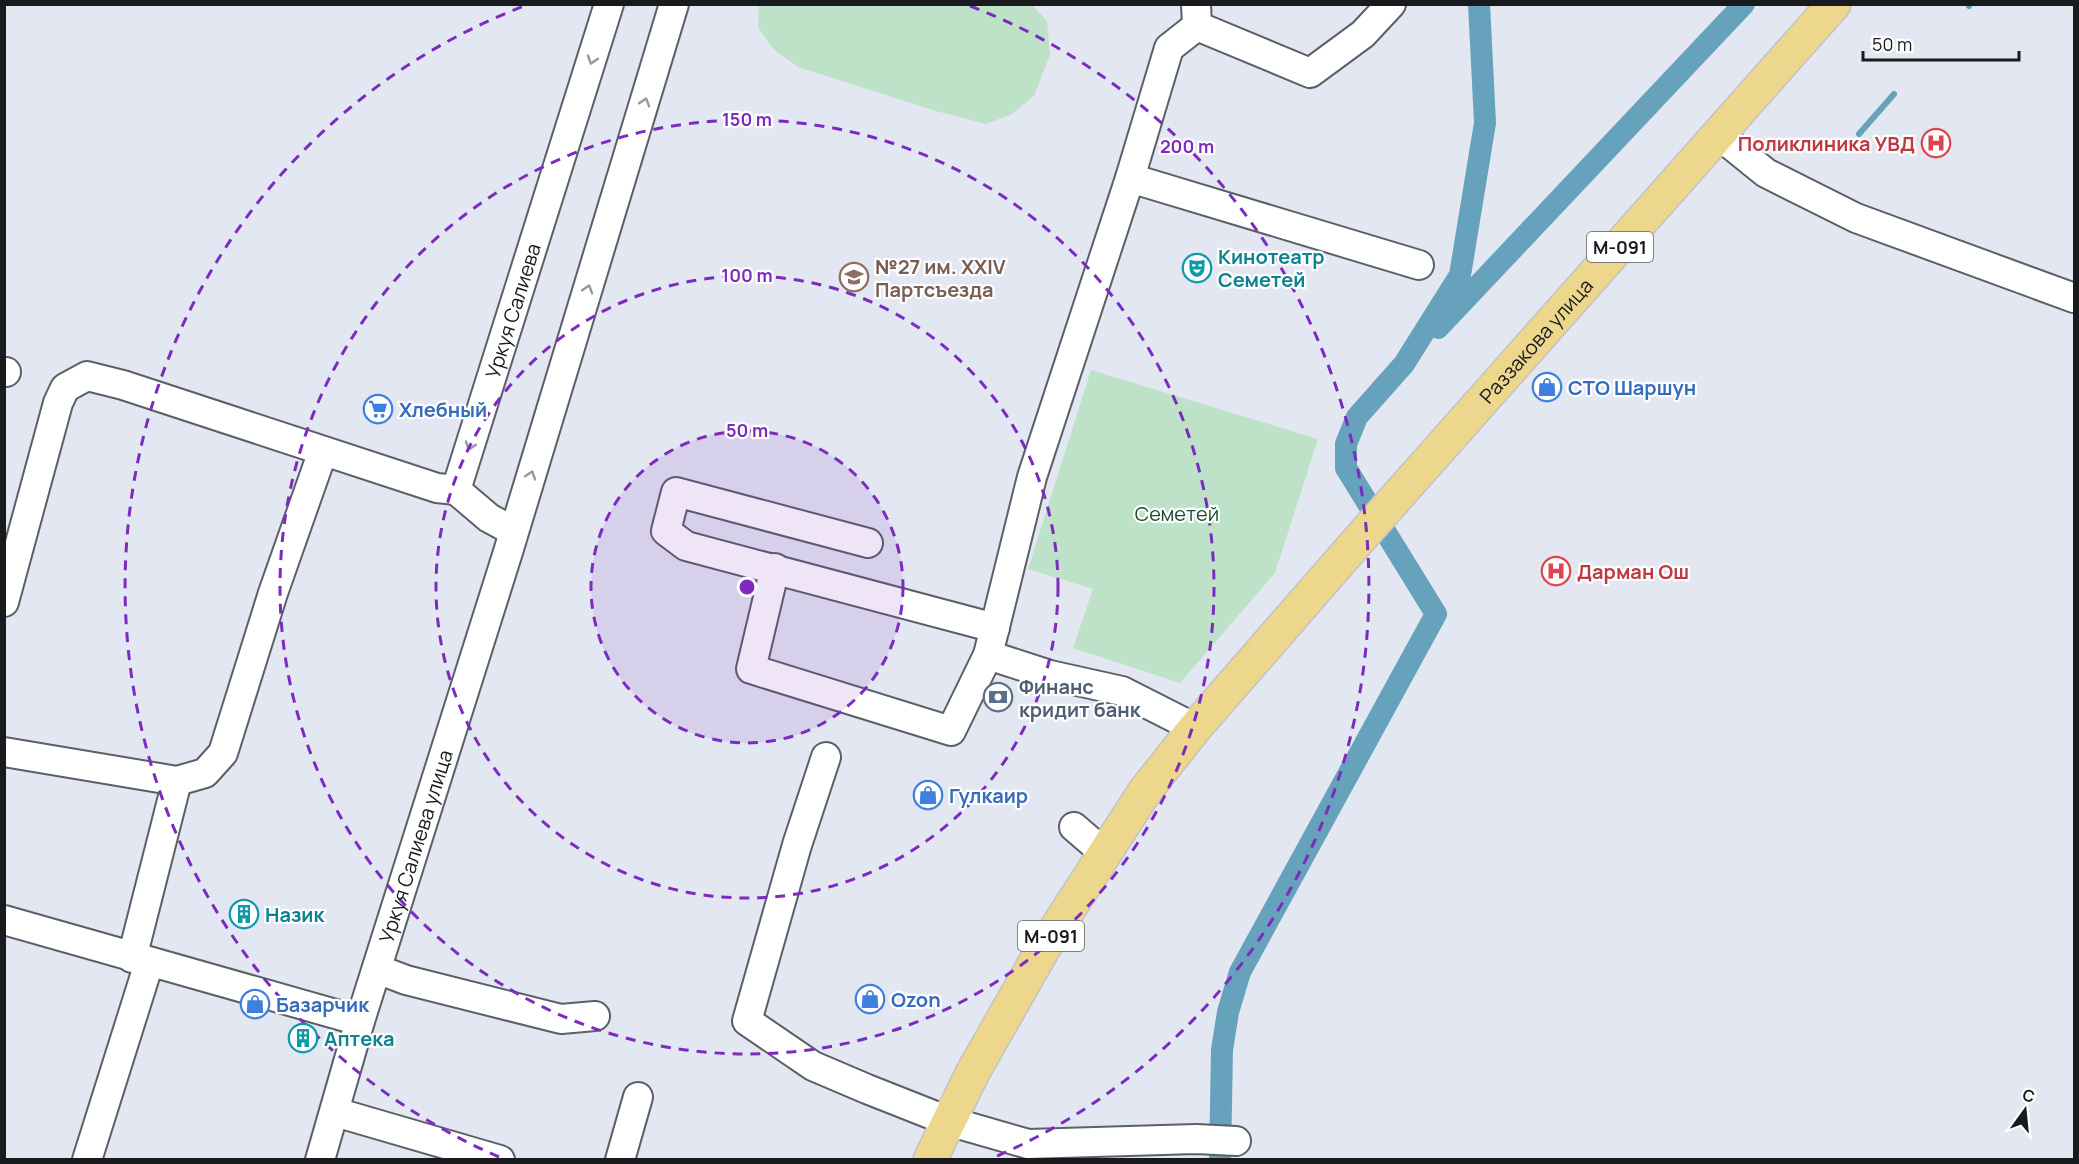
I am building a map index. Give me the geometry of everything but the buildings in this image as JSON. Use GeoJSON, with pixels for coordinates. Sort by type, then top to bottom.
{"type":"FeatureCollection","features":[{"type":"Feature","properties":{"kind":"main road","name":"Раззакова улица"},"geometry":{"type":"LineString","coordinates":[[1196,728],[1356,543],[1834,4]]}},
{"type":"Feature","properties":{"kind":"main road","name":"М-091"},"geometry":{"type":"LineString","coordinates":[[930,1160],[948,1121],[1043,949],[1103,852],[1145,791],[1196,728]]}},
{"type":"Feature","properties":{"kind":"street","name":"Уркуя Салиева"},"geometry":{"type":"LineString","coordinates":[[456,490],[609,4]]}},
{"type":"Feature","properties":{"kind":"street"},"geometry":{"type":"LineString","coordinates":[[4,602],[58,403],[64,388],[87,376],[437,488],[456,490],[489,518],[513,531],[674,4]]}},
{"type":"Feature","properties":{"kind":"street"},"geometry":{"type":"LineString","coordinates":[[775,568],[751,669],[951,731],[988,655],[1032,477],[1130,178],[1169,48],[1197,15],[1310,73],[1363,34],[1391,4]]}},
{"type":"Feature","properties":{"kind":"street"},"geometry":{"type":"LineString","coordinates":[[1719,135],[1766,173],[1856,218],[2074,298]]}},
{"type":"Feature","properties":{"kind":"street"},"geometry":{"type":"LineString","coordinates":[[1130,178],[1419,265]]}},
{"type":"Feature","properties":{"kind":"street"},"geometry":{"type":"LineString","coordinates":[[4,752],[177,781],[205,773],[223,753],[273,593],[323,451]]}},
{"type":"Feature","properties":{"kind":"street"},"geometry":{"type":"LineString","coordinates":[[868,543],[676,492],[666,531],[686,546],[995,628]]}},
{"type":"Feature","properties":{"kind":"street","name":"Уркуя Салиева улица"},"geometry":{"type":"LineString","coordinates":[[320,1160],[360,1021],[513,531]]}},
{"type":"Feature","properties":{"kind":"street"},"geometry":{"type":"LineString","coordinates":[[988,655],[1050,675],[1122,691],[1196,728]]}},
{"type":"Feature","properties":{"kind":"street"},"geometry":{"type":"LineString","coordinates":[[826,757],[794,855],[747,1021],[813,1066],[914,1110],[1028,1144],[1196,1139],[1236,1141]]}},
{"type":"Feature","properties":{"kind":"street"},"geometry":{"type":"LineString","coordinates":[[87,1160],[141,960],[177,781]]}},
{"type":"Feature","properties":{"kind":"street"},"geometry":{"type":"LineString","coordinates":[[1074,827],[1103,852]]}},
{"type":"Feature","properties":{"kind":"street"},"geometry":{"type":"LineString","coordinates":[[4,920],[360,1021]]}},
{"type":"Feature","properties":{"kind":"street"},"geometry":{"type":"LineString","coordinates":[[377,969],[406,980],[561,1019],[596,1016]]}},
{"type":"Feature","properties":{"kind":"street"},"geometry":{"type":"LineString","coordinates":[[620,1160],[638,1097]]}},
{"type":"Feature","properties":{"kind":"street"},"geometry":{"type":"LineString","coordinates":[[335,1112],[500,1160]]}},
{"type":"Feature","properties":{"kind":"green space"},"geometry":{"type":"Polygon","coordinates":[[[759,5],[1032,5],[1047,21],[1050,55],[1034,96],[1012,114],[986,124],[936,111],[798,67],[773,49],[758,27],[759,5]]]}},
{"type":"Feature","properties":{"kind":"green space","name":"Семетей"},"geometry":{"type":"Polygon","coordinates":[[[1091,370],[1318,439],[1275,573],[1180,683],[1073,648],[1093,589],[1028,569],[1091,370]]]}},
{"type":"Feature","properties":{"kind":"waterway"},"geometry":{"type":"LineString","coordinates":[[1220,1160],[1222,1050],[1228,1012],[1240,972],[1436,614],[1346,468],[1346,444],[1357,417],[1404,364],[1460,275],[1485,123],[1479,4]]}},
{"type":"Feature","properties":{"kind":"waterway"},"geometry":{"type":"LineString","coordinates":[[1438,328],[1744,4]]}},
{"type":"Feature","properties":{"kind":"waterway"},"geometry":{"type":"LineString","coordinates":[[1859,134],[1894,94]]}},
{"type":"Feature","properties":{"kind":"place","name":"Поликлиника УВД"},"geometry":{"type":"Point","coordinates":[1936,143]}},
{"type":"Feature","properties":{"kind":"place","name":"Кинотеатр Семетей"},"geometry":{"type":"Point","coordinates":[1197,268]}},
{"type":"Feature","properties":{"kind":"place","name":"№27 им. XXIV Партсъезда"},"geometry":{"type":"Point","coordinates":[854,277]}},
{"type":"Feature","properties":{"kind":"place","name":"СТО Шаршун"},"geometry":{"type":"Point","coordinates":[1547,387]}},
{"type":"Feature","properties":{"kind":"place","name":"Хлебный"},"geometry":{"type":"Point","coordinates":[378,409]}},
{"type":"Feature","properties":{"kind":"place","name":"Дарман Ош"},"geometry":{"type":"Point","coordinates":[1556,571]}},
{"type":"Feature","properties":{"kind":"place","name":"Финанс кридит банк"},"geometry":{"type":"Point","coordinates":[998,697]}},
{"type":"Feature","properties":{"kind":"place","name":"Гулкаир"},"geometry":{"type":"Point","coordinates":[928,795]}},
{"type":"Feature","properties":{"kind":"place","name":"Назик"},"geometry":{"type":"Point","coordinates":[244,914]}},
{"type":"Feature","properties":{"kind":"place","name":"Ozon"},"geometry":{"type":"Point","coordinates":[870,999]}},
{"type":"Feature","properties":{"kind":"place","name":"Базарчик"},"geometry":{"type":"Point","coordinates":[255,1004]}},
{"type":"Feature","properties":{"kind":"place","name":"Аптека"},"geometry":{"type":"Point","coordinates":[303,1038]}}]}
